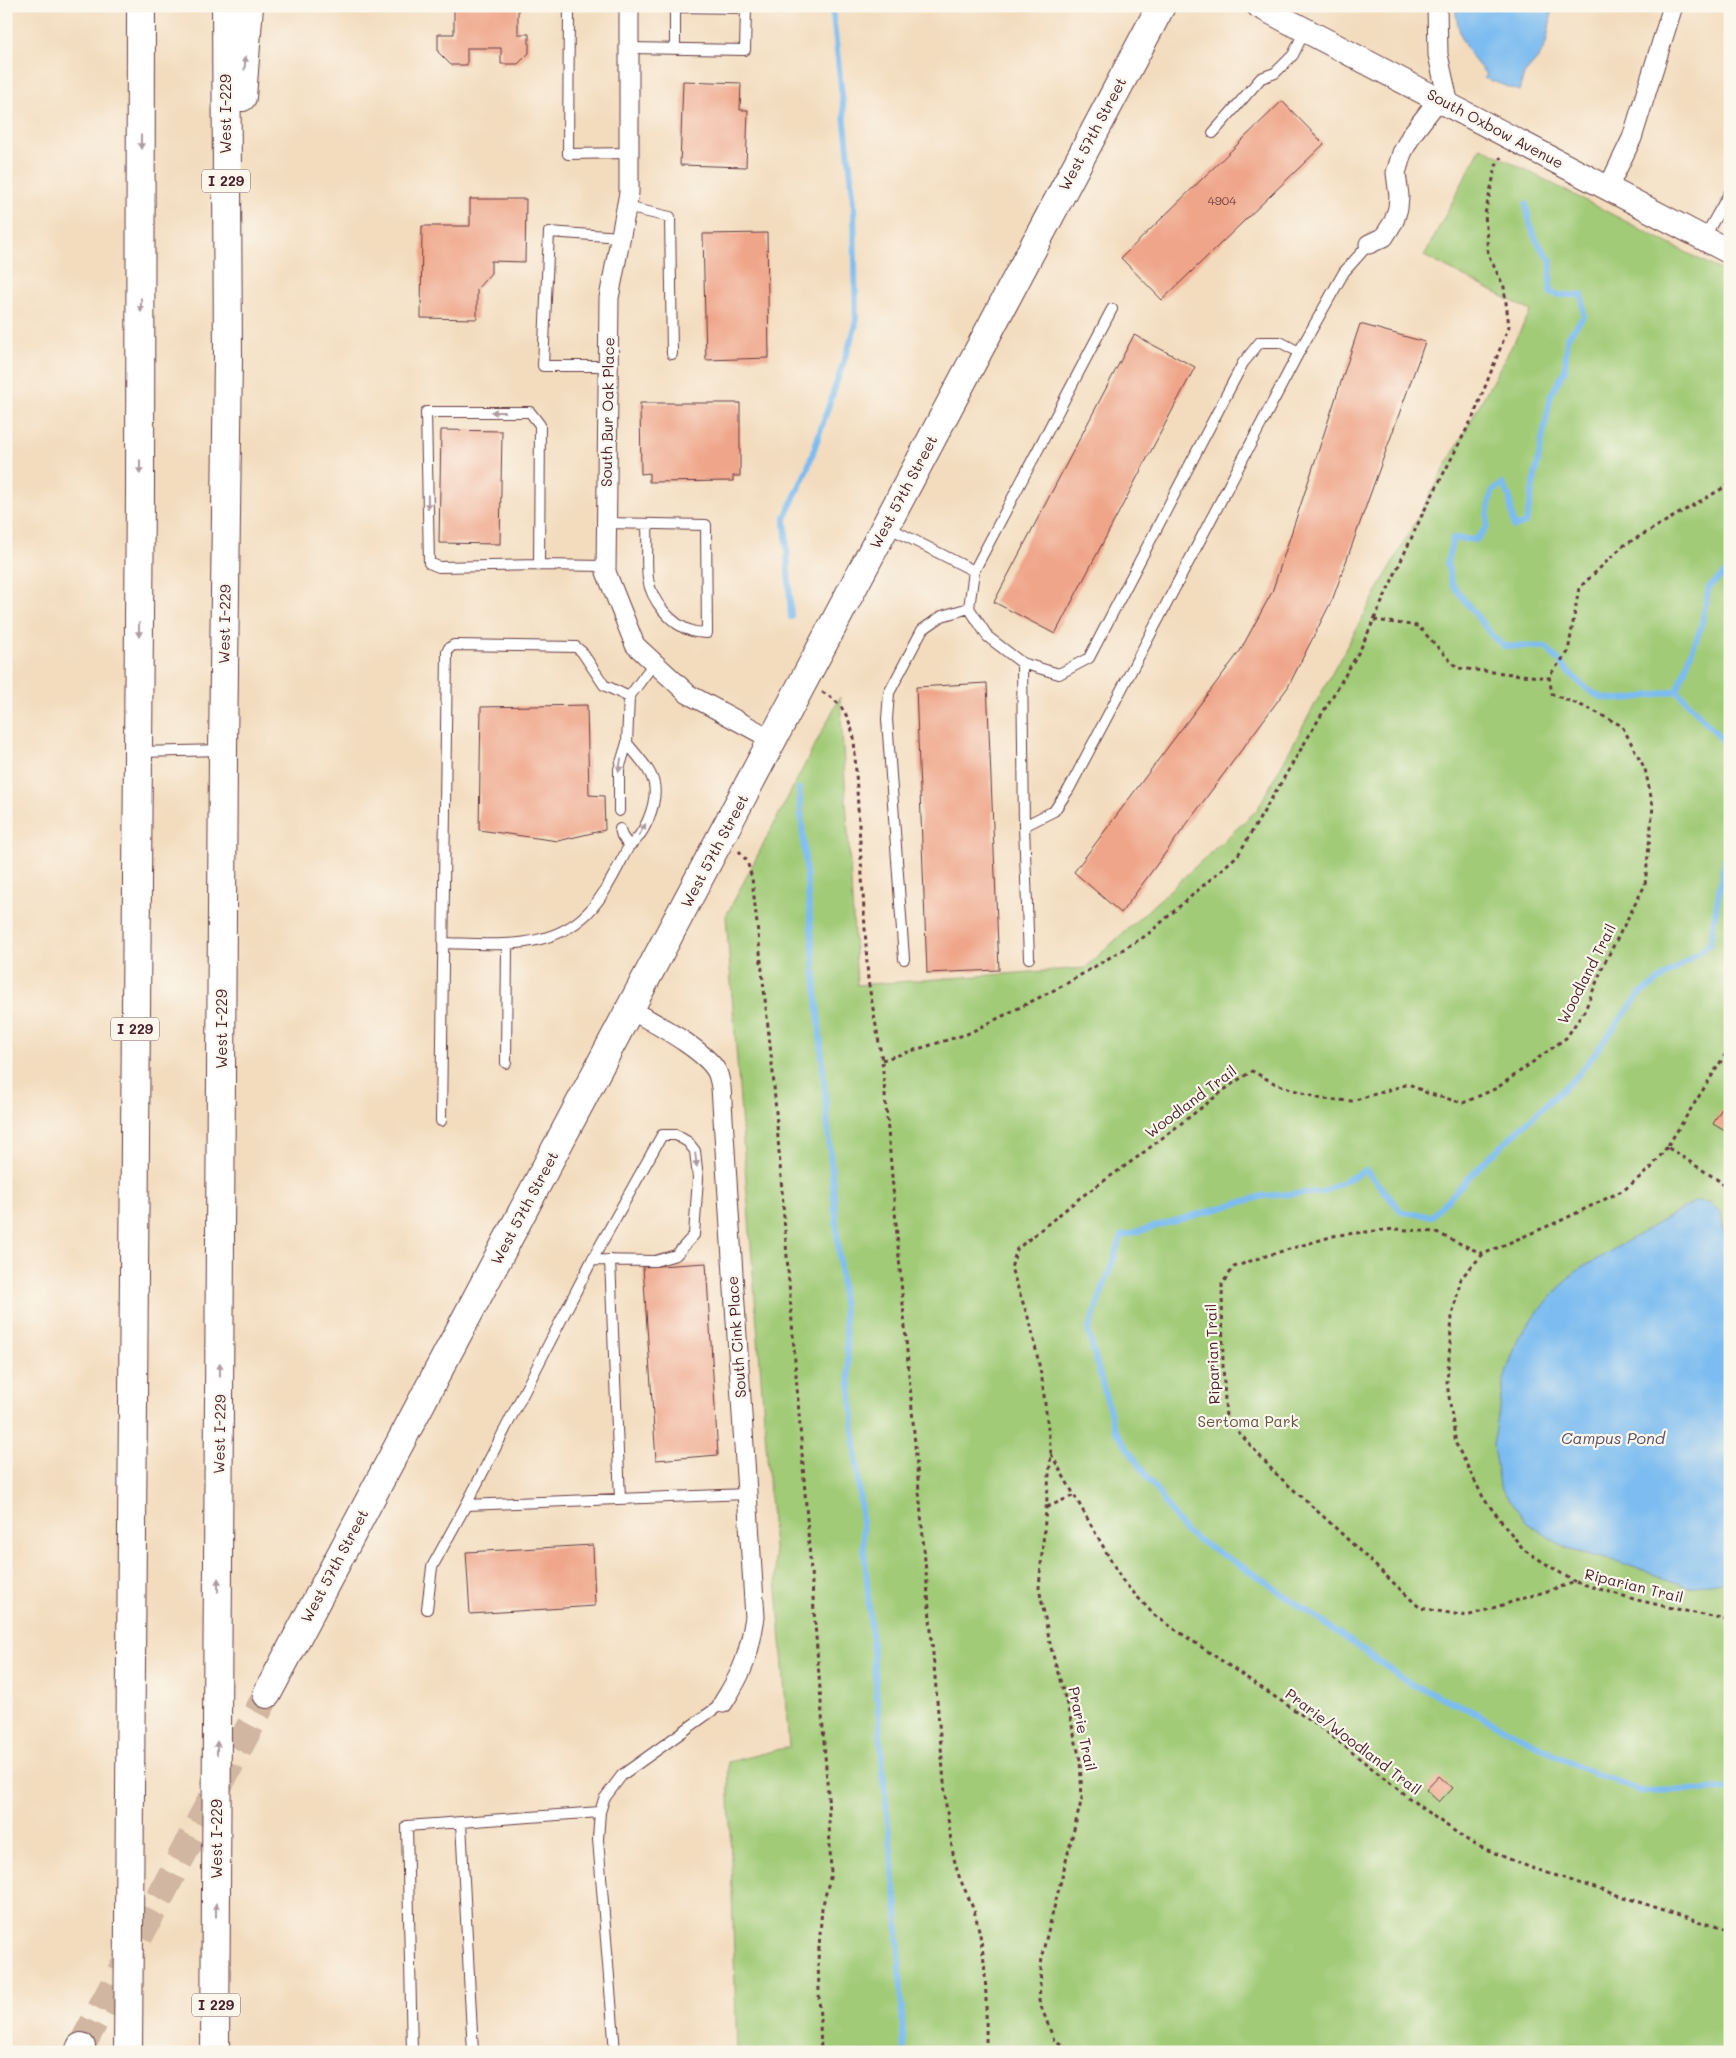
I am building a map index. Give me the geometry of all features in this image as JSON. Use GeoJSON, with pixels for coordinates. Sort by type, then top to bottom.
{"type":"FeatureCollection","features":[{"type":"Feature","properties":{"kind":"main road"},"geometry":{"type":"LineString","coordinates":[[136,6],[141,108]]}},
{"type":"Feature","properties":{"kind":"main road","name":"I 229"},"geometry":{"type":"LineString","coordinates":[[128,2052],[138,752],[141,6]]}},
{"type":"Feature","properties":{"kind":"main road","name":"West I-229"},"geometry":{"type":"LineString","coordinates":[[215,2052],[228,356],[226,6]]}},
{"type":"Feature","properties":{"kind":"main road"},"geometry":{"type":"LineString","coordinates":[[228,356],[249,6]]}},
{"type":"Feature","properties":{"kind":"main road","name":"West 57th Street"},"geometry":{"type":"LineString","coordinates":[[267,1694],[1161,6]]}},
{"type":"Feature","properties":{"kind":"street","name":"South Bur Oak Place"},"geometry":{"type":"LineString","coordinates":[[629,6],[629,193],[609,298],[606,572],[635,645],[688,694],[773,740]]}},
{"type":"Feature","properties":{"kind":"street","name":"South Oxbow Avenue"},"geometry":{"type":"LineString","coordinates":[[1259,6],[1730,252]]}},
{"type":"Feature","properties":{"kind":"street"},"geometry":{"type":"LineString","coordinates":[[1369,244],[1384,237],[1394,221],[1399,196],[1396,173],[1402,153],[1412,134],[1444,102],[1438,55],[1437,6]]}},
{"type":"Feature","properties":{"kind":"street"},"geometry":{"type":"LineString","coordinates":[[1608,188],[1632,138],[1673,6]]}},
{"type":"Feature","properties":{"kind":"street","name":"South Cink Place"},"geometry":{"type":"LineString","coordinates":[[630,1009],[694,1049],[711,1063],[718,1073],[721,1087],[755,1617],[750,1652],[739,1678],[724,1702]]}},
{"type":"Feature","properties":{"kind":"lane"},"geometry":{"type":"LineString","coordinates":[[569,6],[568,154],[629,152]]}},
{"type":"Feature","properties":{"kind":"lane"},"geometry":{"type":"LineString","coordinates":[[629,48],[675,49],[745,50],[746,8],[675,7],[675,49]]}},
{"type":"Feature","properties":{"kind":"lane"},"geometry":{"type":"LineString","coordinates":[[1213,133],[1261,78],[1276,73],[1293,55],[1305,30]]}},
{"type":"Feature","properties":{"kind":"lane"},"geometry":{"type":"LineString","coordinates":[[1704,238],[1730,192]]}},
{"type":"Feature","properties":{"kind":"lane"},"geometry":{"type":"LineString","coordinates":[[626,207],[670,217],[672,354]]}},
{"type":"Feature","properties":{"kind":"lane"},"geometry":{"type":"LineString","coordinates":[[608,366],[543,366],[549,232],[621,237]]}},
{"type":"Feature","properties":{"kind":"lane"},"geometry":{"type":"LineString","coordinates":[[1024,826],[1054,811],[1069,789],[1299,352],[1344,272],[1369,244]]}},
{"type":"Feature","properties":{"kind":"lane"},"geometry":{"type":"LineString","coordinates":[[1112,309],[974,571],[969,608],[988,637],[1022,663],[1059,674],[1089,658],[1244,363],[1260,342],[1280,342],[1299,352]]}},
{"type":"Feature","properties":{"kind":"lane"},"geometry":{"type":"LineString","coordinates":[[539,565],[540,425],[530,412],[426,412],[429,562],[439,567],[606,566]]}},
{"type":"Feature","properties":{"kind":"lane"},"geometry":{"type":"LineString","coordinates":[[606,523],[706,525],[707,633],[692,631],[676,623],[664,612],[654,595],[648,581],[647,524]]}},
{"type":"Feature","properties":{"kind":"lane"},"geometry":{"type":"LineString","coordinates":[[886,526],[974,571]]}},
{"type":"Feature","properties":{"kind":"lane"},"geometry":{"type":"LineString","coordinates":[[904,959],[887,719],[889,693],[922,630],[942,616],[969,608]]}},
{"type":"Feature","properties":{"kind":"lane"},"geometry":{"type":"LineString","coordinates":[[441,1121],[447,652],[454,645],[576,647],[582,652],[604,685],[629,697]]}},
{"type":"Feature","properties":{"kind":"lane"},"geometry":{"type":"LineString","coordinates":[[619,811],[619,769],[627,742],[629,697],[654,663]]}},
{"type":"Feature","properties":{"kind":"lane"},"geometry":{"type":"LineString","coordinates":[[1022,663],[1024,826],[1029,958]]}},
{"type":"Feature","properties":{"kind":"lane"},"geometry":{"type":"LineString","coordinates":[[443,943],[508,944],[541,939],[580,919],[607,886],[630,846],[646,824],[655,803],[655,783],[648,770],[627,742]]}},
{"type":"Feature","properties":{"kind":"lane"},"geometry":{"type":"LineString","coordinates":[[138,752],[224,750]]}},
{"type":"Feature","properties":{"kind":"lane"},"geometry":{"type":"LineString","coordinates":[[620,829],[622,836],[630,846]]}},
{"type":"Feature","properties":{"kind":"lane"},"geometry":{"type":"LineString","coordinates":[[506,1063],[508,944]]}},
{"type":"Feature","properties":{"kind":"lane"},"geometry":{"type":"LineString","coordinates":[[427,1609],[432,1567],[592,1260],[662,1135],[676,1135],[688,1142],[695,1151],[698,1178],[694,1235],[676,1255],[655,1261],[592,1260]]}},
{"type":"Feature","properties":{"kind":"lane"},"geometry":{"type":"LineString","coordinates":[[610,1260],[620,1499]]}},
{"type":"Feature","properties":{"kind":"lane"},"geometry":{"type":"LineString","coordinates":[[466,1505],[748,1494]]}},
{"type":"Feature","properties":{"kind":"lane"},"geometry":{"type":"LineString","coordinates":[[615,2052],[598,1838],[600,1812],[604,1799],[622,1776],[724,1702]]}},
{"type":"Feature","properties":{"kind":"lane"},"geometry":{"type":"LineString","coordinates":[[412,2052],[407,1826],[600,1812]]}},
{"type":"Feature","properties":{"kind":"lane"},"geometry":{"type":"LineString","coordinates":[[460,1823],[474,2052]]}},
{"type":"Feature","properties":{"kind":"path"},"geometry":{"type":"LineString","coordinates":[[882,1060],[967,1034],[1064,985],[1147,935],[1238,855],[1360,650],[1422,515],[1474,414],[1509,326],[1504,287],[1488,254],[1485,214],[1496,166],[1511,137]]}},
{"type":"Feature","properties":{"kind":"path"},"geometry":{"type":"LineString","coordinates":[[1373,620],[1418,626],[1457,668],[1549,677],[1568,652],[1579,588],[1622,546],[1730,484]]}},
{"type":"Feature","properties":{"kind":"path","name":"Woodland Trail"},"geometry":{"type":"LineString","coordinates":[[1051,1453],[1042,1379],[1031,1326],[1011,1268],[1018,1249],[1080,1197],[1135,1159],[1232,1084],[1252,1071],[1276,1084],[1321,1099],[1352,1101],[1409,1084],[1427,1093],[1463,1103],[1497,1088],[1566,1038],[1585,1010],[1604,964],[1645,885],[1653,806],[1645,769],[1622,726],[1590,709],[1552,694],[1549,677]]}},
{"type":"Feature","properties":{"kind":"path"},"geometry":{"type":"LineString","coordinates":[[804,683],[838,702],[851,724],[854,738],[868,980],[882,1060],[946,1805],[952,1846],[959,1875],[977,1922],[982,1954],[986,2005],[986,2052]]}},
{"type":"Feature","properties":{"kind":"path"},"geometry":{"type":"LineString","coordinates":[[723,836],[747,861],[752,878],[774,1073],[831,1844],[831,1874],[819,1928],[821,2052]]}},
{"type":"Feature","properties":{"kind":"path"},"geometry":{"type":"LineString","coordinates":[[1576,1582],[1524,1550],[1484,1499],[1456,1444],[1447,1383],[1452,1317],[1461,1278],[1483,1254],[1562,1220],[1624,1190],[1651,1168],[1730,1047]]}},
{"type":"Feature","properties":{"kind":"path"},"geometry":{"type":"LineString","coordinates":[[1666,1147],[1721,1182],[1730,1195]]}},
{"type":"Feature","properties":{"kind":"path","name":"Riparian Trail"},"geometry":{"type":"LineString","coordinates":[[1483,1254],[1435,1232],[1396,1229],[1337,1235],[1234,1267],[1222,1284],[1226,1418],[1274,1473],[1325,1518],[1420,1608],[1467,1616],[1576,1582],[1637,1600],[1730,1621]]}},
{"type":"Feature","properties":{"kind":"path","name":"Prarie/Woodland Trail"},"geometry":{"type":"LineString","coordinates":[[1051,1453],[1122,1580],[1154,1614],[1324,1730],[1384,1779],[1473,1844],[1529,1867],[1730,1931]]}},
{"type":"Feature","properties":{"kind":"path","name":"Prarie Trail"},"geometry":{"type":"LineString","coordinates":[[1051,1453],[1039,1588],[1051,1648],[1080,1760],[1082,1798],[1042,1955],[1039,2001],[1054,2040],[1075,2052]]}},
{"type":"Feature","properties":{"kind":"path"},"geometry":{"type":"LineString","coordinates":[[1047,1507],[1075,1495]]}},
{"type":"Feature","properties":{"kind":"green space","name":"Sertoma Park"},"geometry":{"type":"Polygon","coordinates":[[[1481,147],[1730,275],[1730,2052],[737,2052],[728,1762],[789,1747],[726,916],[840,697],[857,985],[1085,968],[1257,810],[1531,311],[1424,256],[1481,147]]]}},
{"type":"Feature","properties":{"kind":"water"},"geometry":{"type":"Polygon","coordinates":[[[1455,6],[1553,6],[1546,44],[1539,57],[1524,74],[1519,91],[1484,78],[1487,75],[1473,59],[1464,44],[1455,6]]]}},
{"type":"Feature","properties":{"kind":"water","name":"Campus Pond"},"geometry":{"type":"Polygon","coordinates":[[[1696,1201],[1709,1202],[1721,1213],[1729,1261],[1730,1581],[1689,1587],[1619,1562],[1567,1549],[1526,1522],[1499,1485],[1493,1445],[1504,1380],[1518,1338],[1540,1309],[1573,1273],[1696,1201]]]}},
{"type":"Feature","properties":{"kind":"building"},"geometry":{"type":"Polygon","coordinates":[[[454,6],[518,6],[518,34],[529,34],[529,53],[518,64],[501,64],[501,48],[467,48],[467,65],[451,65],[438,52],[438,34],[454,34],[454,6]]]}},
{"type":"Feature","properties":{"kind":"building"},"geometry":{"type":"Polygon","coordinates":[[[683,81],[741,83],[740,110],[748,110],[746,167],[680,165],[683,81]]]}},
{"type":"Feature","properties":{"kind":"building"},"geometry":{"type":"Polygon","coordinates":[[[1282,101],[1324,144],[1162,300],[1121,258],[1282,101]]]}},
{"type":"Feature","properties":{"kind":"building"},"geometry":{"type":"Polygon","coordinates":[[[470,199],[526,199],[525,262],[491,261],[491,273],[477,289],[477,319],[421,318],[422,226],[470,226],[470,199]]]}},
{"type":"Feature","properties":{"kind":"building"},"geometry":{"type":"Polygon","coordinates":[[[767,233],[769,358],[706,360],[703,234],[767,233]]]}},
{"type":"Feature","properties":{"kind":"building"},"geometry":{"type":"Polygon","coordinates":[[[1360,324],[1425,342],[1333,598],[1288,687],[1121,913],[1074,872],[1240,651],[1272,592],[1360,324]]]}},
{"type":"Feature","properties":{"kind":"building"},"geometry":{"type":"Polygon","coordinates":[[[1134,335],[1195,367],[1055,634],[994,602],[1134,335]]]}},
{"type":"Feature","properties":{"kind":"building"},"geometry":{"type":"Polygon","coordinates":[[[640,403],[740,403],[740,476],[733,476],[733,481],[649,482],[649,473],[641,474],[640,403]]]}},
{"type":"Feature","properties":{"kind":"building"},"geometry":{"type":"Polygon","coordinates":[[[441,430],[502,431],[500,544],[439,543],[441,430]]]}},
{"type":"Feature","properties":{"kind":"building"},"geometry":{"type":"Polygon","coordinates":[[[987,683],[999,970],[927,973],[916,687],[987,683]]]}},
{"type":"Feature","properties":{"kind":"building"},"geometry":{"type":"Polygon","coordinates":[[[587,705],[589,795],[604,796],[605,830],[558,841],[479,830],[481,707],[587,705]]]}},
{"type":"Feature","properties":{"kind":"building"},"geometry":{"type":"Polygon","coordinates":[[[1722,1108],[1730,1113],[1730,1134],[1713,1124],[1722,1108]]]}},
{"type":"Feature","properties":{"kind":"building"},"geometry":{"type":"Polygon","coordinates":[[[706,1263],[718,1455],[656,1460],[643,1267],[706,1263]]]}},
{"type":"Feature","properties":{"kind":"building"},"geometry":{"type":"Polygon","coordinates":[[[593,1545],[595,1606],[470,1614],[466,1552],[593,1545]]]}},
{"type":"Feature","properties":{"kind":"building"},"geometry":{"type":"Polygon","coordinates":[[[1439,1776],[1452,1788],[1439,1802],[1426,1790],[1439,1776]]]}},
{"type":"Feature","properties":{"kind":"waterway"},"geometry":{"type":"LineString","coordinates":[[791,617],[785,517],[807,470],[856,325],[854,203],[832,6]]}},
{"type":"Feature","properties":{"kind":"waterway"},"geometry":{"type":"LineString","coordinates":[[1526,204],[1534,234],[1540,247],[1551,260],[1550,293],[1582,295],[1584,316],[1567,338],[1565,370],[1551,395],[1526,523],[1514,527],[1509,495],[1502,484],[1492,492],[1488,509],[1487,527],[1476,540],[1453,538],[1447,563],[1452,584],[1493,637],[1504,646],[1546,647],[1581,684],[1597,695],[1604,698],[1622,699],[1677,691]]}},
{"type":"Feature","properties":{"kind":"waterway"},"geometry":{"type":"LineString","coordinates":[[1730,569],[1709,587],[1701,627],[1677,691],[1730,748]]}},
{"type":"Feature","properties":{"kind":"waterway"},"geometry":{"type":"LineString","coordinates":[[799,789],[886,1803],[897,1907],[904,2052]]}},
{"type":"Feature","properties":{"kind":"waterway"},"geometry":{"type":"LineString","coordinates":[[1730,829],[1710,944],[1640,994],[1578,1075],[1486,1160],[1432,1216],[1402,1212],[1366,1170],[1323,1192],[1263,1196],[1122,1236],[1088,1331],[1115,1430],[1185,1532],[1256,1575],[1411,1684],[1460,1705],[1577,1766],[1640,1791],[1730,1789]]}},
{"type":"Feature","properties":{"kind":"tunnel"},"geometry":{"type":"LineString","coordinates":[[81,2047],[267,1694]]}}]}
